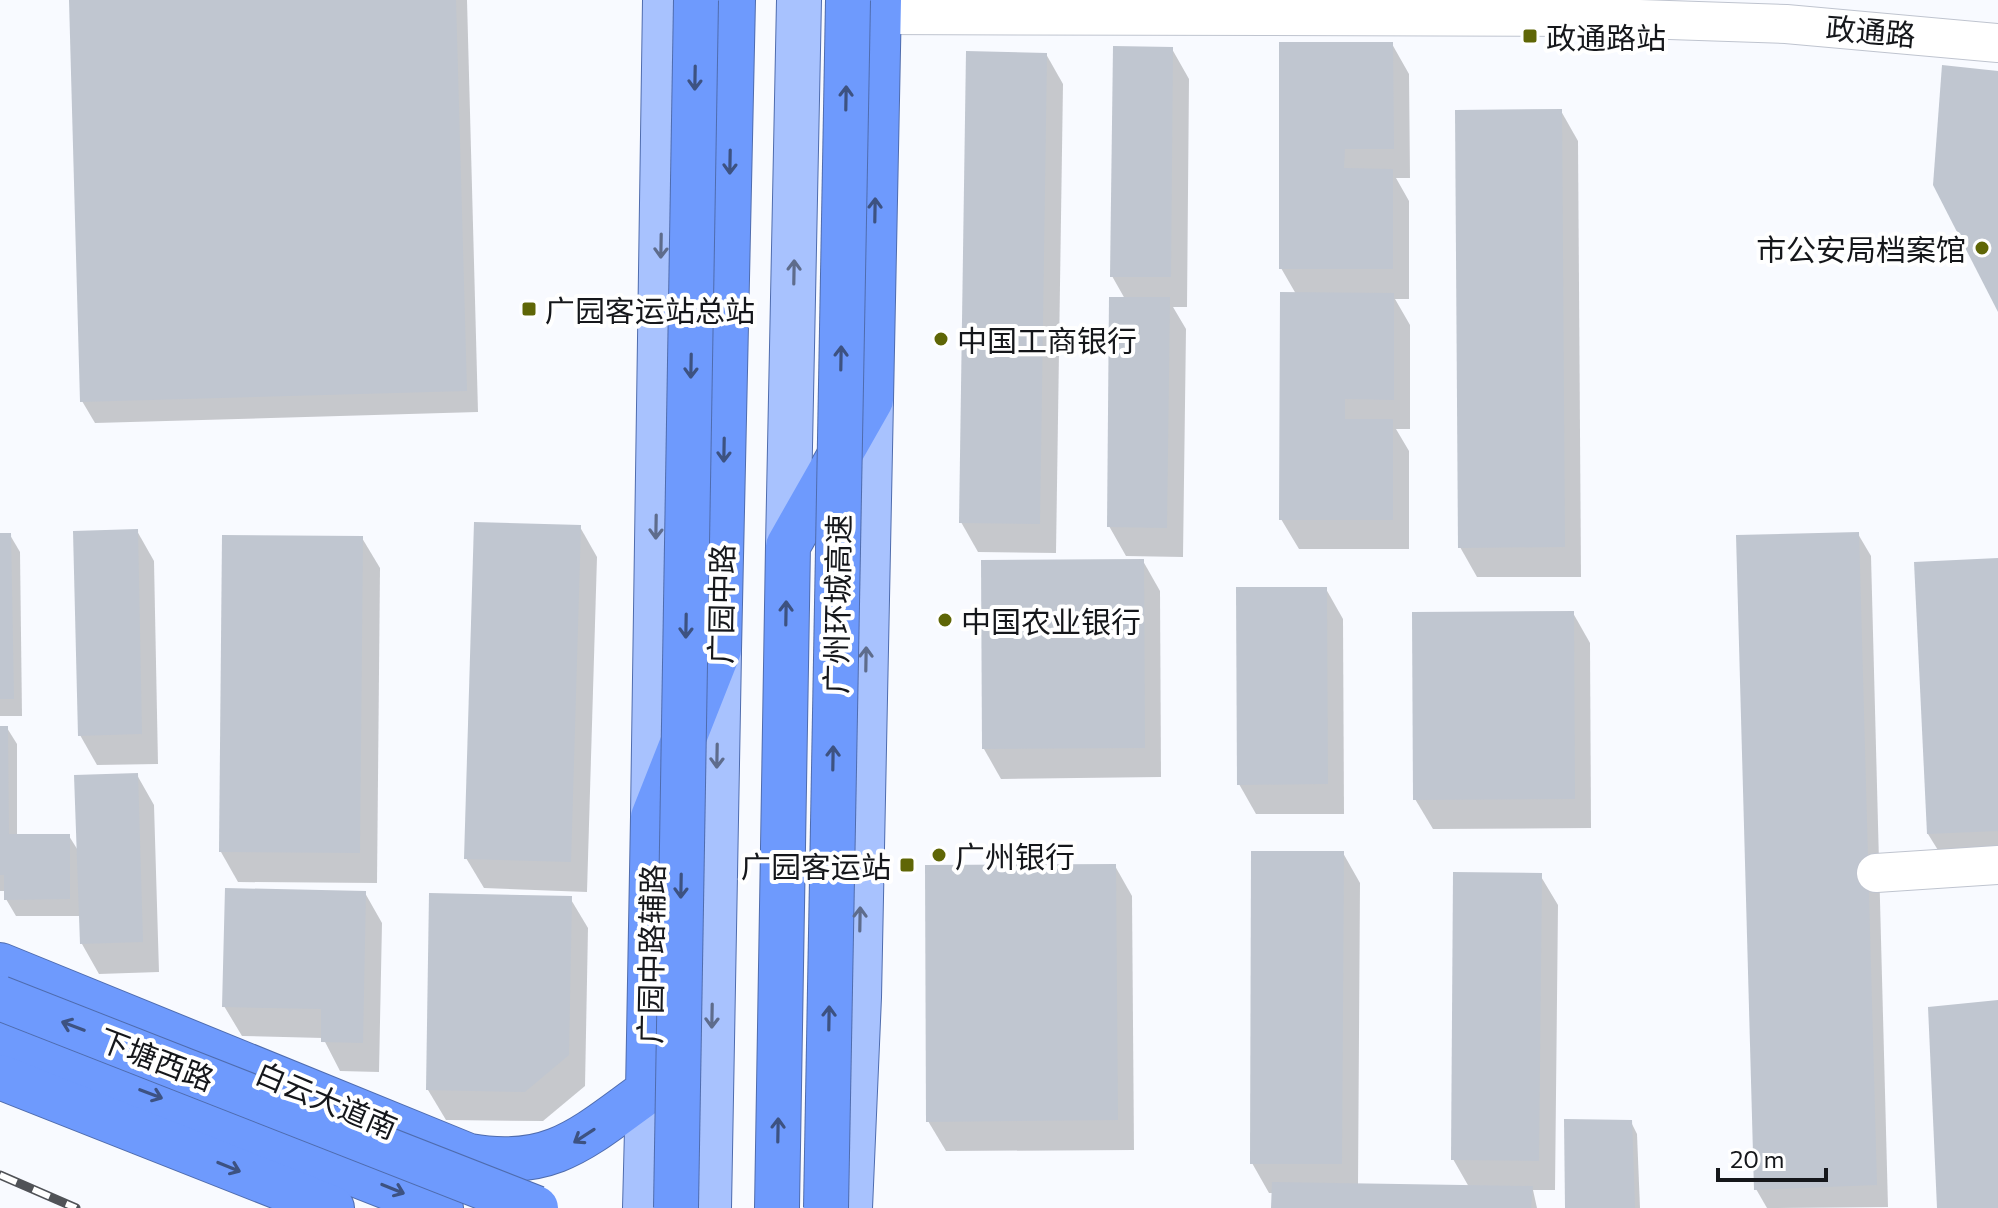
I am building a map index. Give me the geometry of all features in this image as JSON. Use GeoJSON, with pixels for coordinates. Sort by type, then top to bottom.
{"type":"FeatureCollection","features":[{"type":"Feature","properties":{"kind":"highway"},"geometry":{"type":"LineString","coordinates":[[676,1208],[696,0]]}},
{"type":"Feature","properties":{"kind":"highway","name":"广园中路"},"geometry":{"type":"LineString","coordinates":[[719,650],[733,0]]}},
{"type":"Feature","properties":{"kind":"highway"},"geometry":{"type":"LineString","coordinates":[[777,1208],[788,546],[871,400],[869,5]]}},
{"type":"Feature","properties":{"kind":"highway","name":"广州环城高速"},"geometry":{"type":"LineString","coordinates":[[826,1208],[869,5]]}},
{"type":"Feature","properties":{"kind":"highway"},"geometry":{"type":"LineString","coordinates":[[653,817],[719,650]]}},
{"type":"Feature","properties":{"kind":"highway","name":"广园中路辅路"},"geometry":{"type":"LineString","coordinates":[[648,1091],[653,817]]}},
{"type":"Feature","properties":{"kind":"highway","name":"白云大道南"},"geometry":{"type":"LineString","coordinates":[[0,965],[451,1151],[495,1161],[553,1155],[648,1091]]}},
{"type":"Feature","properties":{"kind":"highway","name":"下塘西路"},"geometry":{"type":"LineString","coordinates":[[0,998],[536,1208]]}},
{"type":"Feature","properties":{"kind":"highway","name":"下塘西路"},"geometry":{"type":"LineString","coordinates":[[0,1035],[441,1208]]}},
{"type":"Feature","properties":{"kind":"highway"},"geometry":{"type":"LineString","coordinates":[[0,1077],[332,1208]]}},
{"type":"Feature","properties":{"kind":"highway"},"geometry":{"type":"LineString","coordinates":[[451,1151],[467,1183],[466,1208]]}},
{"type":"Feature","properties":{"kind":"main road"},"geometry":{"type":"LineString","coordinates":[[653,817],[665,0]]}},
{"type":"Feature","properties":{"kind":"main road"},"geometry":{"type":"LineString","coordinates":[[788,546],[799,0]]}},
{"type":"Feature","properties":{"kind":"main road"},"geometry":{"type":"LineString","coordinates":[[799,50],[822,0]]}},
{"type":"Feature","properties":{"kind":"main road"},"geometry":{"type":"LineString","coordinates":[[850,1208],[859,997],[871,400]]}},
{"type":"Feature","properties":{"kind":"main road","name":"广园中路"},"geometry":{"type":"LineString","coordinates":[[709,1208],[719,650]]}},
{"type":"Feature","properties":{"kind":"main road"},"geometry":{"type":"LineString","coordinates":[[781,859],[859,997]]}},
{"type":"Feature","properties":{"kind":"main road"},"geometry":{"type":"LineString","coordinates":[[645,1208],[648,1091]]}},
{"type":"Feature","properties":{"kind":"street","name":"政通路"},"geometry":{"type":"LineString","coordinates":[[869,5],[1581,17],[1816,26],[1998,43]]}},
{"type":"Feature","properties":{"kind":"street"},"geometry":{"type":"LineString","coordinates":[[1876,873],[1998,865]]}},
{"type":"Feature","properties":{"kind":"building"},"geometry":{"type":"Polygon","coordinates":[[[69,0],[456,0],[467,391],[80,402],[69,0]]]}},
{"type":"Feature","properties":{"kind":"building"},"geometry":{"type":"Polygon","coordinates":[[[1279,42],[1393,42],[1394,149],[1345,149],[1344,168],[1393,169],[1393,269],[1279,269],[1279,42]]]}},
{"type":"Feature","properties":{"kind":"building"},"geometry":{"type":"Polygon","coordinates":[[[1113,46],[1173,47],[1171,277],[1110,277],[1113,46]]]}},
{"type":"Feature","properties":{"kind":"building"},"geometry":{"type":"Polygon","coordinates":[[[966,51],[1047,53],[1040,524],[959,523],[966,51]]]}},
{"type":"Feature","properties":{"kind":"building","name":"市公安局档案馆"},"geometry":{"type":"Polygon","coordinates":[[[1942,65],[1998,71],[1998,312],[1933,185],[1942,65]]]}},
{"type":"Feature","properties":{"kind":"building"},"geometry":{"type":"Polygon","coordinates":[[[1562,109],[1565,547],[1458,548],[1455,110],[1562,109]]]}},
{"type":"Feature","properties":{"kind":"building"},"geometry":{"type":"Polygon","coordinates":[[[1280,292],[1394,293],[1394,400],[1345,399],[1345,419],[1393,419],[1393,520],[1279,520],[1280,292]]]}},
{"type":"Feature","properties":{"kind":"building"},"geometry":{"type":"Polygon","coordinates":[[[1109,297],[1170,297],[1167,528],[1107,527],[1109,297]]]}},
{"type":"Feature","properties":{"kind":"building"},"geometry":{"type":"Polygon","coordinates":[[[474,522],[581,525],[571,862],[464,859],[474,522]]]}},
{"type":"Feature","properties":{"kind":"building"},"geometry":{"type":"Polygon","coordinates":[[[138,529],[142,734],[78,736],[73,531],[138,529]]]}},
{"type":"Feature","properties":{"kind":"building"},"geometry":{"type":"Polygon","coordinates":[[[1859,532],[1877,1185],[1754,1190],[1736,535],[1859,532]]]}},
{"type":"Feature","properties":{"kind":"building"},"geometry":{"type":"Polygon","coordinates":[[[0,533],[11,533],[14,699],[0,699],[0,533]]]}},
{"type":"Feature","properties":{"kind":"building"},"geometry":{"type":"Polygon","coordinates":[[[222,535],[363,536],[360,853],[219,852],[222,535]]]}},
{"type":"Feature","properties":{"kind":"building"},"geometry":{"type":"Polygon","coordinates":[[[1998,558],[1998,831],[1927,834],[1914,562],[1998,558]]]}},
{"type":"Feature","properties":{"kind":"building"},"geometry":{"type":"Polygon","coordinates":[[[1144,559],[1145,748],[982,749],[981,560],[1144,559]]]}},
{"type":"Feature","properties":{"kind":"building"},"geometry":{"type":"Polygon","coordinates":[[[1236,587],[1327,587],[1328,784],[1237,785],[1236,587]]]}},
{"type":"Feature","properties":{"kind":"building"},"geometry":{"type":"Polygon","coordinates":[[[1574,611],[1575,799],[1413,800],[1412,612],[1574,611]]]}},
{"type":"Feature","properties":{"kind":"building"},"geometry":{"type":"Polygon","coordinates":[[[0,726],[8,726],[9,834],[70,834],[70,899],[4,900],[4,875],[0,875],[0,726]]]}},
{"type":"Feature","properties":{"kind":"building"},"geometry":{"type":"Polygon","coordinates":[[[138,773],[143,942],[80,944],[74,775],[138,773]]]}},
{"type":"Feature","properties":{"kind":"building"},"geometry":{"type":"Polygon","coordinates":[[[1251,851],[1344,851],[1342,1164],[1250,1164],[1251,851]]]}},
{"type":"Feature","properties":{"kind":"building"},"geometry":{"type":"Polygon","coordinates":[[[1116,864],[1118,1120],[926,1122],[925,865],[1116,864]]]}},
{"type":"Feature","properties":{"kind":"building"},"geometry":{"type":"Polygon","coordinates":[[[1453,872],[1542,873],[1539,1161],[1451,1160],[1453,872]]]}},
{"type":"Feature","properties":{"kind":"building"},"geometry":{"type":"Polygon","coordinates":[[[225,888],[366,891],[363,1043],[321,1042],[321,1009],[222,1007],[225,888]]]}},
{"type":"Feature","properties":{"kind":"building"},"geometry":{"type":"Polygon","coordinates":[[[429,893],[572,896],[569,1055],[525,1092],[426,1090],[429,893]]]}},
{"type":"Feature","properties":{"kind":"building"},"geometry":{"type":"Polygon","coordinates":[[[1998,1000],[1998,1208],[1937,1208],[1928,1007],[1998,1000]]]}},
{"type":"Feature","properties":{"kind":"building"},"geometry":{"type":"Polygon","coordinates":[[[1564,1119],[1632,1120],[1635,1208],[1565,1208],[1564,1119]]]}},
{"type":"Feature","properties":{"kind":"building"},"geometry":{"type":"Polygon","coordinates":[[[1272,1182],[1533,1186],[1531,1208],[1271,1208],[1272,1182]]]}},
{"type":"Feature","properties":{"kind":"railway"},"geometry":{"type":"LineString","coordinates":[[0,1175],[76,1208]]}},
{"type":"Feature","properties":{"kind":"place","name":"政通路站"},"geometry":{"type":"Point","coordinates":[1530,36]}},
{"type":"Feature","properties":{"kind":"place","name":"市公安局档案馆"},"geometry":{"type":"Point","coordinates":[1982,248]}},
{"type":"Feature","properties":{"kind":"place","name":"广园客运站总站"},"geometry":{"type":"Point","coordinates":[529,309]}},
{"type":"Feature","properties":{"kind":"place","name":"中国工商银行"},"geometry":{"type":"Point","coordinates":[941,339]}},
{"type":"Feature","properties":{"kind":"place","name":"中国农业银行"},"geometry":{"type":"Point","coordinates":[945,620]}},
{"type":"Feature","properties":{"kind":"place","name":"广州银行"},"geometry":{"type":"Point","coordinates":[939,855]}},
{"type":"Feature","properties":{"kind":"place","name":"广园客运站"},"geometry":{"type":"Point","coordinates":[907,865]}}]}
